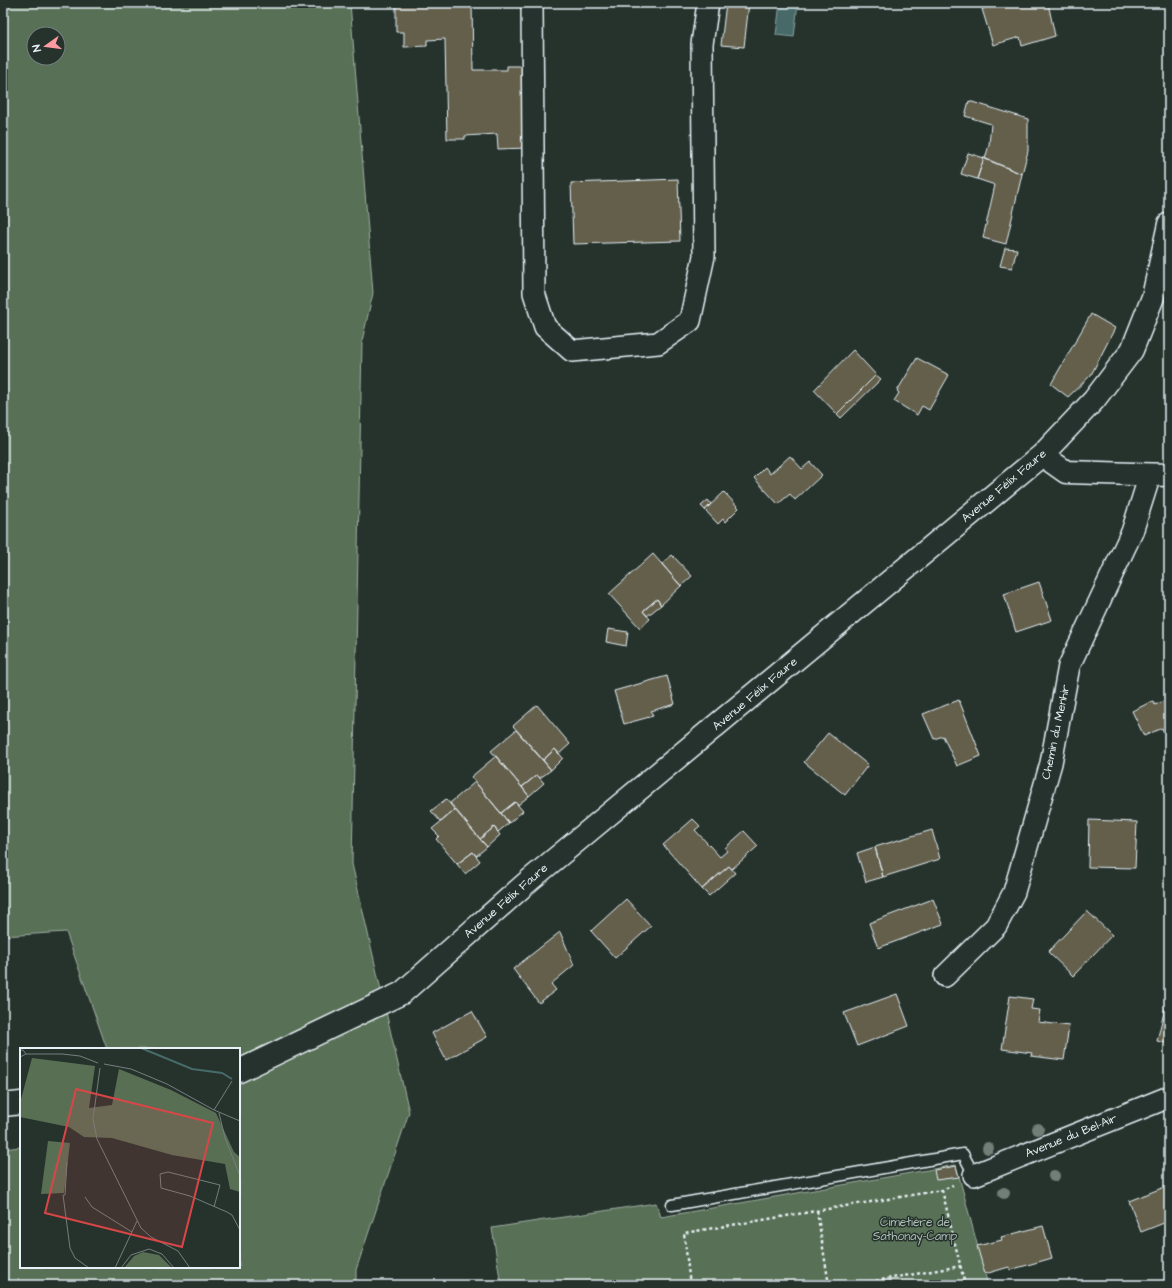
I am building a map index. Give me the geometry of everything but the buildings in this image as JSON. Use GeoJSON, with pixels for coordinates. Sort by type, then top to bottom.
{"type":"FeatureCollection","features":[{"type":"Feature","properties":{"kind":"street"},"geometry":{"type":"LineString","coordinates":[[532,3],[534,293],[545,327],[572,350],[658,343],[690,321],[704,256],[702,44],[708,3]]}},
{"type":"Feature","properties":{"kind":"street","name":"Avenue Félix Faure"},"geometry":{"type":"LineString","coordinates":[[240,1071],[402,993],[531,879],[1042,455],[1094,400],[1132,350],[1153,297],[1169,224]]}},
{"type":"Feature","properties":{"kind":"street"},"geometry":{"type":"LineString","coordinates":[[1042,455],[1066,472],[1159,475]]}},
{"type":"Feature","properties":{"kind":"street","name":"Chemin du Menhir"},"geometry":{"type":"LineString","coordinates":[[945,976],[996,926],[1014,892],[1051,763],[1069,666],[1159,475]]}},
{"type":"Feature","properties":{"kind":"street","name":"Avenue du Bel-Air"},"geometry":{"type":"LineString","coordinates":[[974,1175],[1169,1097]]}},
{"type":"Feature","properties":{"kind":"street"},"geometry":{"type":"LineString","coordinates":[[3,1105],[20,1103]]}},
{"type":"Feature","properties":{"kind":"lane"},"geometry":{"type":"LineString","coordinates":[[672,1205],[963,1154],[974,1175]]}},
{"type":"Feature","properties":{"kind":"path"},"geometry":{"type":"LineString","coordinates":[[690,1285],[684,1233],[942,1190],[965,1285]]}},
{"type":"Feature","properties":{"kind":"path"},"geometry":{"type":"LineString","coordinates":[[817,1211],[829,1285]]}},
{"type":"Feature","properties":{"kind":"path"},"geometry":{"type":"LineString","coordinates":[[852,1285],[961,1266]]}},
{"type":"Feature","properties":{"kind":"green space"},"geometry":{"type":"Polygon","coordinates":[[[3,3],[350,3],[373,293],[362,341],[352,864],[409,1112],[356,1270],[356,1285],[3,1285],[3,1149],[20,1147],[20,1268],[240,1268],[240,1048],[107,1048],[66,932],[3,936],[3,3]]]}},
{"type":"Feature","properties":{"kind":"green space","name":"Cimetière de Sathonay-Camp"},"geometry":{"type":"Polygon","coordinates":[[[956,1165],[988,1285],[501,1285],[492,1228],[656,1203],[661,1217],[956,1165]]]}},
{"type":"Feature","properties":{"kind":"water"},"geometry":{"type":"Polygon","coordinates":[[[780,3],[798,3],[794,37],[776,35],[780,3]]]}}]}
